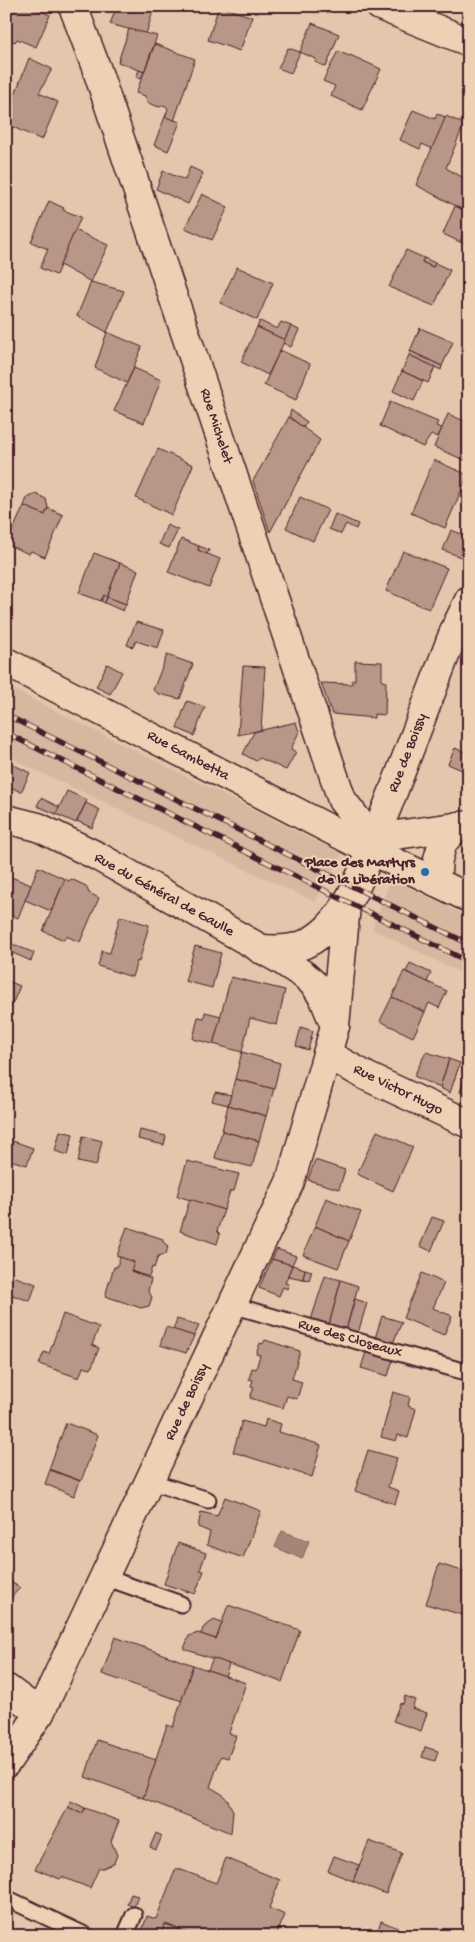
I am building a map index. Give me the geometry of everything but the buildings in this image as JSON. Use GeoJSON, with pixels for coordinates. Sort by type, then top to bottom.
{"type":"FeatureCollection","features":[{"type":"Feature","properties":{"kind":"street","name":"Rue Michelet"},"geometry":{"type":"LineString","coordinates":[[73,6],[97,70],[339,792],[342,800],[373,843]]}},
{"type":"Feature","properties":{"kind":"street"},"geometry":{"type":"LineString","coordinates":[[380,6],[469,42]]}},
{"type":"Feature","properties":{"kind":"street","name":"Rue de Boissy"},"geometry":{"type":"LineString","coordinates":[[260,949],[284,951],[302,947],[330,926],[346,905],[373,843],[469,600]]}},
{"type":"Feature","properties":{"kind":"street","name":"Rue Gambetta"},"geometry":{"type":"LineString","coordinates":[[6,662],[373,843]]}},
{"type":"Feature","properties":{"kind":"street","name":"Rue du Général de Gaulle"},"geometry":{"type":"LineString","coordinates":[[6,819],[38,826],[97,856],[286,963],[316,985],[324,999],[334,1026]]}},
{"type":"Feature","properties":{"kind":"street"},"geometry":{"type":"LineString","coordinates":[[373,843],[396,835],[463,825]]}},
{"type":"Feature","properties":{"kind":"street"},"geometry":{"type":"LineString","coordinates":[[436,882],[438,859],[443,842],[463,825]]}},
{"type":"Feature","properties":{"kind":"street"},"geometry":{"type":"LineString","coordinates":[[373,843],[436,882],[469,898]]}},
{"type":"Feature","properties":{"kind":"street","name":"Rue de Boissy"},"geometry":{"type":"LineString","coordinates":[[6,1763],[40,1713],[290,1182],[328,1054],[334,1026],[346,905]]}},
{"type":"Feature","properties":{"kind":"street","name":"Rue Victor Hugo"},"geometry":{"type":"LineString","coordinates":[[328,1054],[368,1076],[469,1124]]}},
{"type":"Feature","properties":{"kind":"street"},"geometry":{"type":"LineString","coordinates":[[6,1688],[40,1713]]}},
{"type":"Feature","properties":{"kind":"lane","name":"Rue des Closeaux"},"geometry":{"type":"LineString","coordinates":[[232,1305],[469,1373]]}},
{"type":"Feature","properties":{"kind":"lane"},"geometry":{"type":"LineString","coordinates":[[150,1481],[208,1500]]}},
{"type":"Feature","properties":{"kind":"lane"},"geometry":{"type":"LineString","coordinates":[[104,1577],[181,1604]]}},
{"type":"Feature","properties":{"kind":"lane"},"geometry":{"type":"LineString","coordinates":[[6,1898],[86,1936]]}},
{"type":"Feature","properties":{"kind":"lane"},"geometry":{"type":"LineString","coordinates":[[125,1936],[134,1914]]}},
{"type":"Feature","properties":{"kind":"shaded area"},"geometry":{"type":"Polygon","coordinates":[[[6,686],[342,854],[315,902],[6,756],[6,686]]]}},
{"type":"Feature","properties":{"kind":"shaded area"},"geometry":{"type":"Polygon","coordinates":[[[391,879],[469,917],[469,977],[372,929],[391,879]]]}},
{"type":"Feature","properties":{"kind":"shaded area"},"geometry":{"type":"Polygon","coordinates":[[[282,1531],[309,1541],[302,1559],[275,1547],[282,1531]]]}},
{"type":"Feature","properties":{"kind":"railway"},"geometry":{"type":"LineString","coordinates":[[6,715],[469,944]]}},
{"type":"Feature","properties":{"kind":"railway"},"geometry":{"type":"LineString","coordinates":[[6,733],[469,962]]}},
{"type":"Feature","properties":{"kind":"place","name":"Place des Martyrs de la Libération"},"geometry":{"type":"Point","coordinates":[425,872]}}]}
